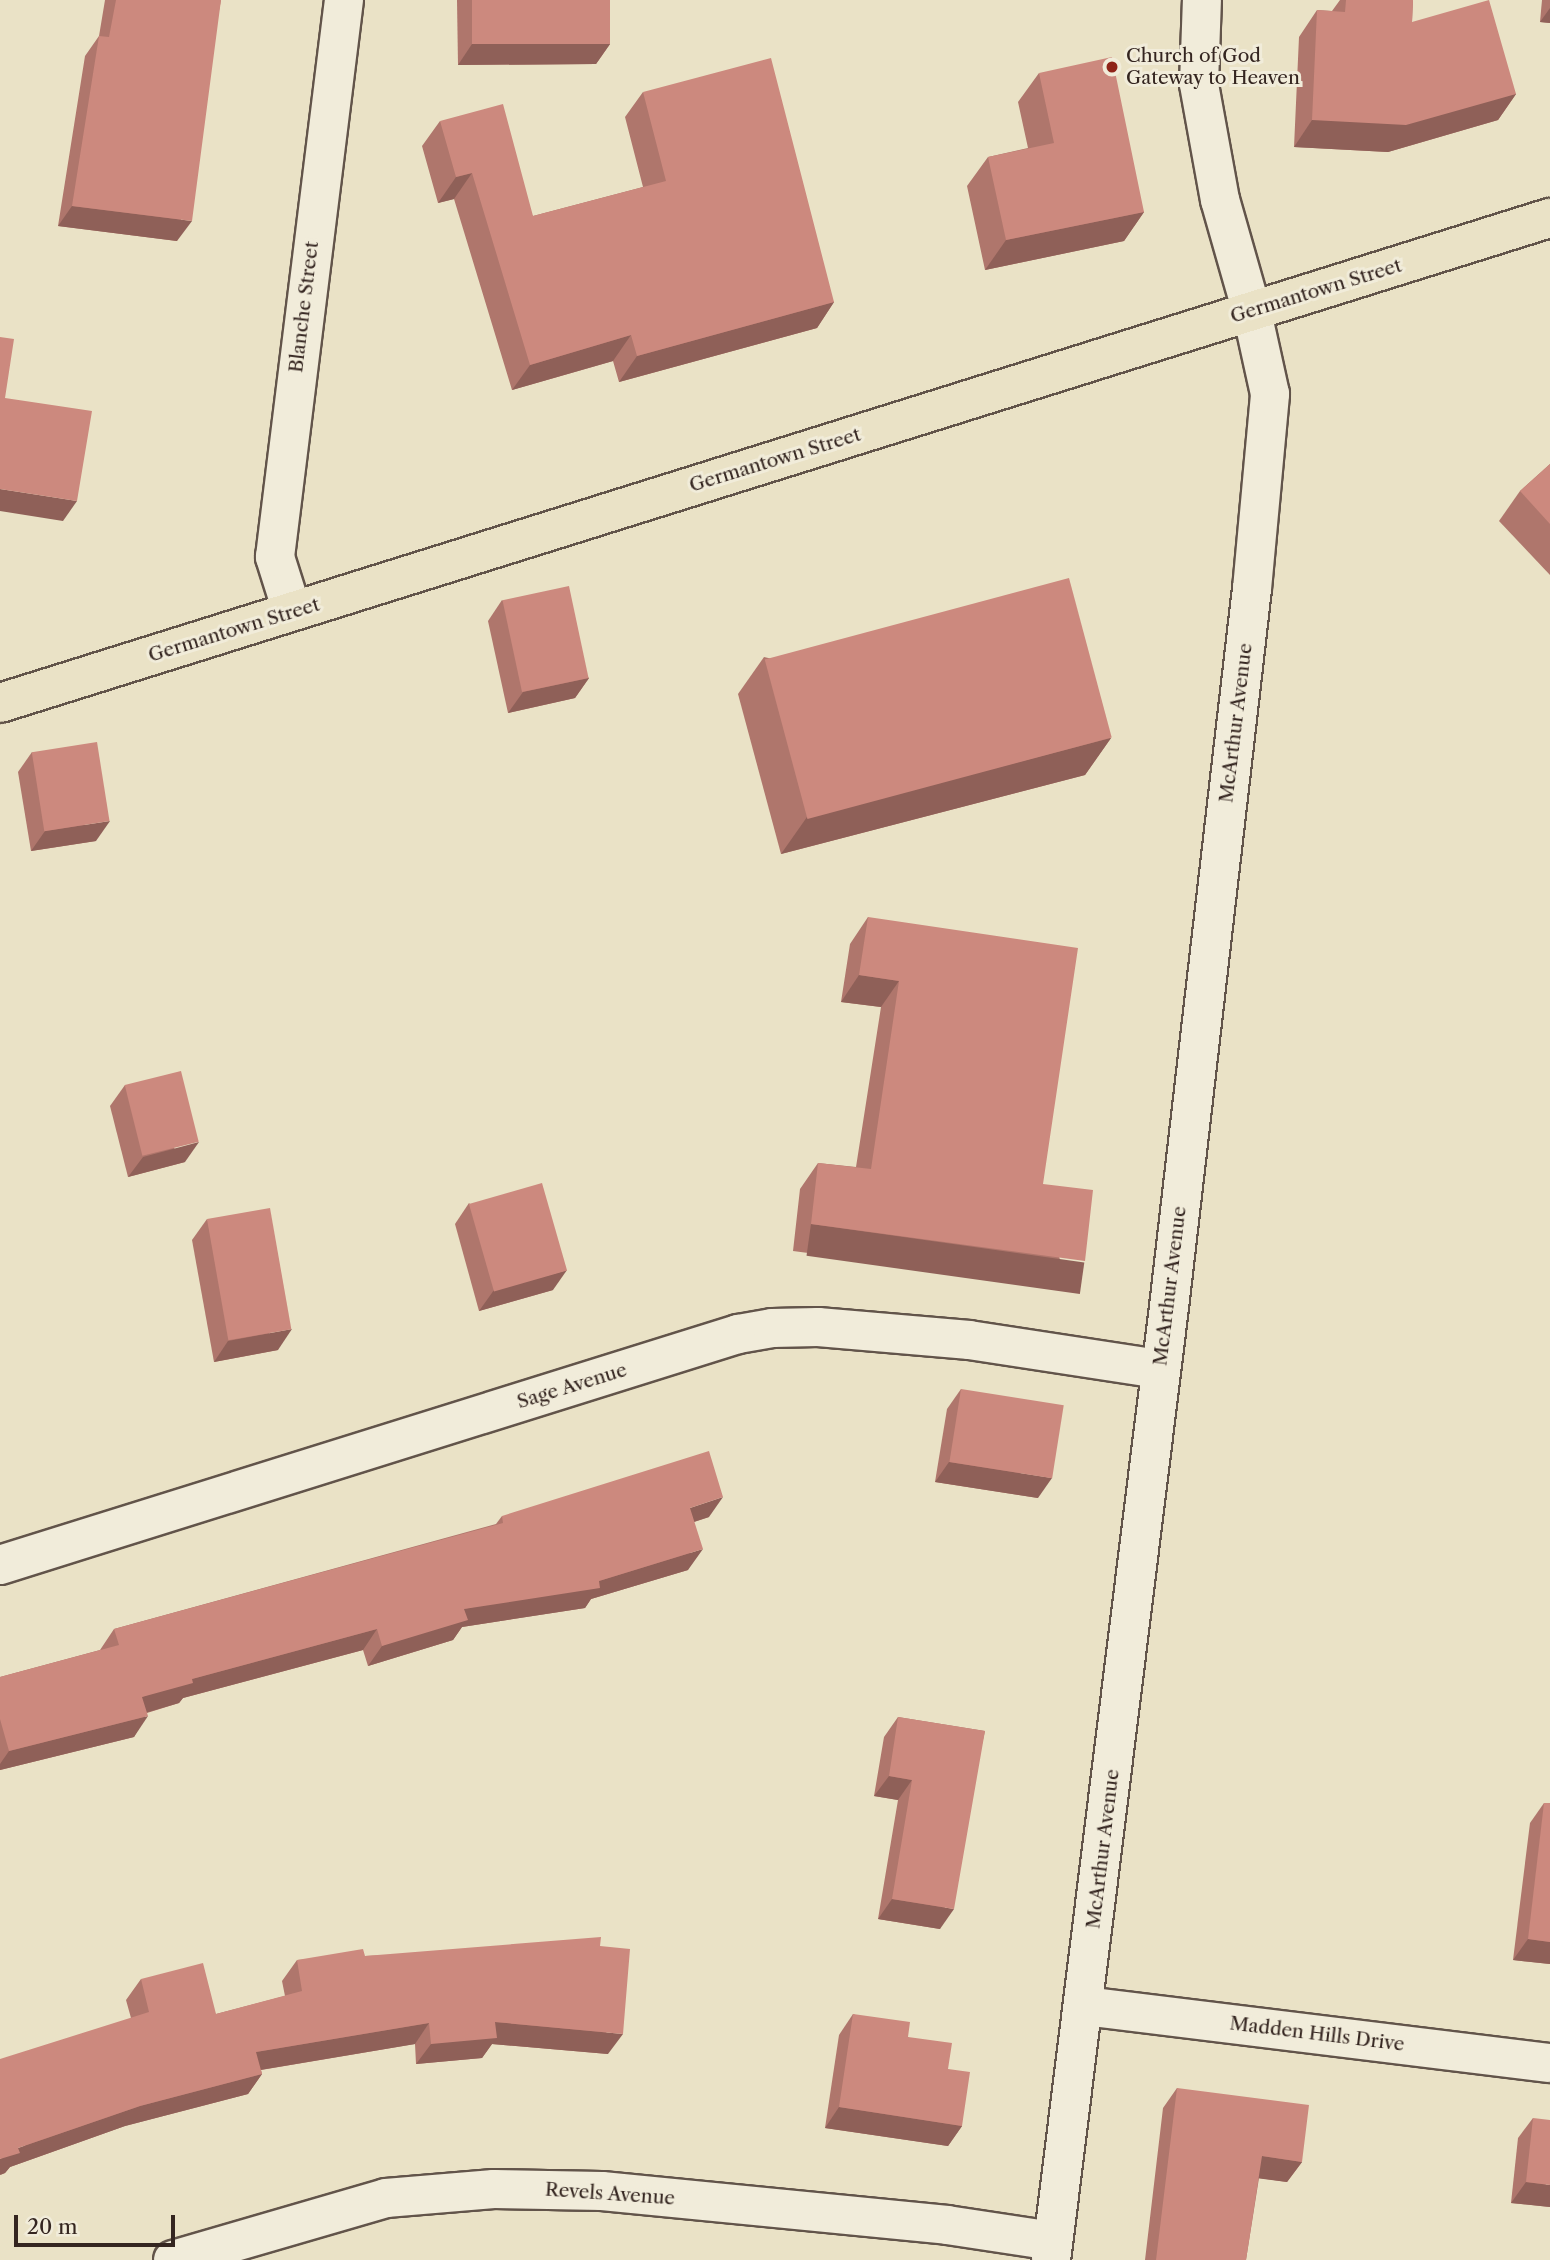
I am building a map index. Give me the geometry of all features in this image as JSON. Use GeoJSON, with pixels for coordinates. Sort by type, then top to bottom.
{"type":"FeatureCollection","features":[{"type":"Feature","properties":{"kind":"main road","name":"Germantown Street"},"geometry":{"type":"LineString","coordinates":[[0,703],[1550,218]]}},
{"type":"Feature","properties":{"kind":"street","name":"Blanche Street"},"geometry":{"type":"LineString","coordinates":[[292,611],[275,557],[344,0]]}},
{"type":"Feature","properties":{"kind":"street","name":"McArthur Avenue"},"geometry":{"type":"LineString","coordinates":[[1052,2250],[1084,2006],[1252,589],[1270,394],[1252,312],[1220,200],[1199,84],[1202,0]]}},
{"type":"Feature","properties":{"kind":"street","name":"Sage Avenue"},"geometry":{"type":"LineString","coordinates":[[0,1565],[738,1334],[772,1328],[818,1327],[969,1340],[1159,1369]]}},
{"type":"Feature","properties":{"kind":"street","name":"Madden Hills Drive"},"geometry":{"type":"LineString","coordinates":[[1084,2006],[1550,2063]]}},
{"type":"Feature","properties":{"kind":"street","name":"Revels Avenue"},"geometry":{"type":"LineString","coordinates":[[173,2260],[386,2198],[494,2189],[615,2192],[947,2225],[1052,2250]]}},
{"type":"Feature","properties":{"kind":"building"},"geometry":{"type":"Polygon","coordinates":[[[116,0],[221,0],[192,221],[72,206],[99,36],[109,37],[116,0]]]}},
{"type":"Feature","properties":{"kind":"building"},"geometry":{"type":"Polygon","coordinates":[[[472,0],[610,0],[610,44],[472,44],[472,0]]]}},
{"type":"Feature","properties":{"kind":"building"},"geometry":{"type":"Polygon","coordinates":[[[1346,0],[1413,0],[1412,22],[1489,0],[1516,94],[1406,125],[1312,120],[1317,10],[1345,12],[1346,0]]]}},
{"type":"Feature","properties":{"kind":"building"},"geometry":{"type":"Polygon","coordinates":[[[1112,57],[1144,212],[1006,240],[988,157],[1054,143],[1039,73],[1112,57]]]}},
{"type":"Feature","properties":{"kind":"building"},"geometry":{"type":"Polygon","coordinates":[[[771,58],[834,302],[637,356],[631,335],[530,365],[472,173],[456,177],[440,121],[503,104],[533,216],[666,181],[643,92],[771,58]]]}},
{"type":"Feature","properties":{"kind":"building"},"geometry":{"type":"Polygon","coordinates":[[[0,337],[14,339],[5,398],[92,411],[77,501],[0,489],[0,337]]]}},
{"type":"Feature","properties":{"kind":"building"},"geometry":{"type":"Polygon","coordinates":[[[1550,464],[1550,524],[1520,491],[1550,464]]]}},
{"type":"Feature","properties":{"kind":"building"},"geometry":{"type":"Polygon","coordinates":[[[1069,578],[1112,737],[807,819],[765,660],[1069,578]]]}},
{"type":"Feature","properties":{"kind":"building"},"geometry":{"type":"Polygon","coordinates":[[[569,586],[589,678],[522,692],[502,600],[569,586]]]}},
{"type":"Feature","properties":{"kind":"building"},"geometry":{"type":"Polygon","coordinates":[[[97,742],[110,821],[44,831],[32,752],[97,742]]]}},
{"type":"Feature","properties":{"kind":"building"},"geometry":{"type":"Polygon","coordinates":[[[868,917],[1078,948],[1043,1184],[1093,1190],[1085,1261],[811,1224],[818,1163],[871,1169],[899,981],[859,975],[868,917]]]}},
{"type":"Feature","properties":{"kind":"building"},"geometry":{"type":"Polygon","coordinates":[[[181,1071],[199,1142],[142,1156],[125,1085],[181,1071]]]}},
{"type":"Feature","properties":{"kind":"building"},"geometry":{"type":"Polygon","coordinates":[[[542,1183],[567,1270],[494,1291],[469,1204],[542,1183]]]}},
{"type":"Feature","properties":{"kind":"building"},"geometry":{"type":"Polygon","coordinates":[[[270,1208],[291,1329],[228,1340],[207,1219],[270,1208]]]}},
{"type":"Feature","properties":{"kind":"building"},"geometry":{"type":"Polygon","coordinates":[[[961,1389],[1064,1405],[1052,1478],[949,1462],[961,1389]]]}},
{"type":"Feature","properties":{"kind":"building"},"geometry":{"type":"Polygon","coordinates":[[[709,1451],[723,1497],[690,1508],[703,1549],[599,1581],[600,1588],[464,1609],[468,1620],[382,1646],[377,1629],[192,1679],[193,1683],[142,1697],[148,1716],[9,1751],[0,1719],[0,1677],[119,1645],[114,1629],[503,1523],[502,1516],[709,1451]]]}},
{"type":"Feature","properties":{"kind":"building"},"geometry":{"type":"Polygon","coordinates":[[[898,1717],[985,1731],[954,1909],[892,1899],[912,1780],[889,1776],[898,1717]]]}},
{"type":"Feature","properties":{"kind":"building"},"geometry":{"type":"Polygon","coordinates":[[[1544,1803],[1550,1803],[1550,1942],[1528,1939],[1544,1803]]]}},
{"type":"Feature","properties":{"kind":"building"},"geometry":{"type":"Polygon","coordinates":[[[601,1937],[600,1946],[630,1949],[623,2034],[495,2022],[497,2038],[431,2044],[429,2023],[256,2052],[262,2074],[140,2106],[18,2148],[20,2153],[0,2159],[0,2059],[149,2012],[141,1979],[203,1963],[216,2014],[302,1991],[297,1960],[363,1949],[365,1956],[601,1937]]]}},
{"type":"Feature","properties":{"kind":"building"},"geometry":{"type":"Polygon","coordinates":[[[853,2014],[910,2022],[908,2037],[952,2043],[948,2069],[970,2072],[962,2126],[839,2107],[853,2014]]]}},
{"type":"Feature","properties":{"kind":"building"},"geometry":{"type":"Polygon","coordinates":[[[1177,2088],[1309,2105],[1302,2162],[1262,2156],[1246,2260],[1156,2260],[1177,2088]]]}},
{"type":"Feature","properties":{"kind":"building"},"geometry":{"type":"Polygon","coordinates":[[[1533,2118],[1550,2120],[1550,2185],[1526,2182],[1533,2118]]]}},
{"type":"Feature","properties":{"kind":"place","name":"Church of God Gateway to Heaven"},"geometry":{"type":"Point","coordinates":[1112,67]}}]}
